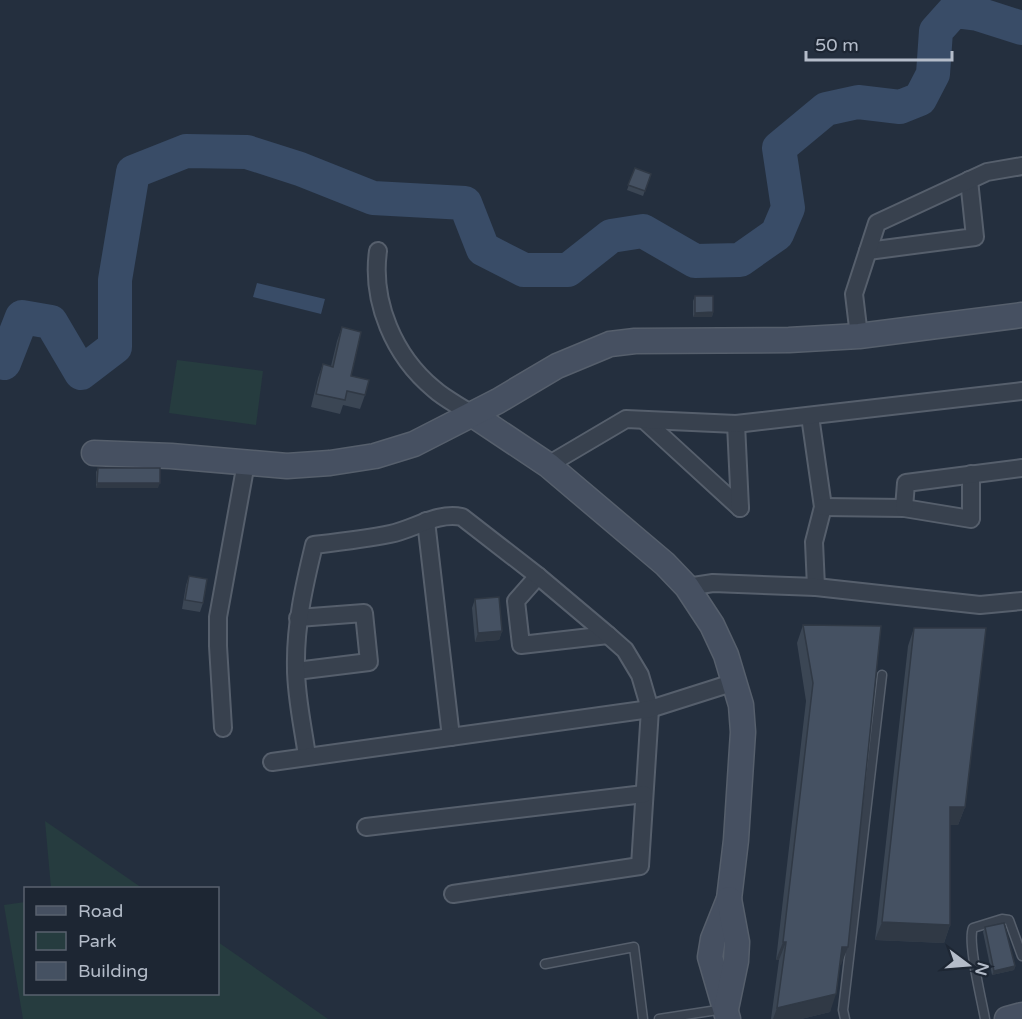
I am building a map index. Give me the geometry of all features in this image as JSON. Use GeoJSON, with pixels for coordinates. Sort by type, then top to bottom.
{"type":"FeatureCollection","features":[{"type":"Feature","properties":{"kind":"street"},"geometry":{"type":"LineString","coordinates":[[859,336],[854,294],[877,223],[987,172],[1022,166]]}},
{"type":"Feature","properties":{"kind":"street"},"geometry":{"type":"LineString","coordinates":[[868,251],[975,237],[969,180]]}},
{"type":"Feature","properties":{"kind":"street"},"geometry":{"type":"LineString","coordinates":[[378,251],[375,273],[382,312],[392,337],[410,363],[433,389],[548,465],[665,564],[687,587],[712,626],[726,655],[741,705],[743,732],[736,840],[729,899],[713,939],[710,957],[727,1014]]}},
{"type":"Feature","properties":{"kind":"street"},"geometry":{"type":"LineString","coordinates":[[94,453],[287,466],[330,463],[375,456],[414,444],[473,415],[557,366],[610,344],[635,341],[789,340],[859,336],[1022,315]]}},
{"type":"Feature","properties":{"kind":"street"},"geometry":{"type":"LineString","coordinates":[[548,465],[626,419],[736,424],[1022,391]]}},
{"type":"Feature","properties":{"kind":"street"},"geometry":{"type":"LineString","coordinates":[[810,416],[823,507],[814,542],[816,587]]}},
{"type":"Feature","properties":{"kind":"street"},"geometry":{"type":"LineString","coordinates":[[644,420],[740,508],[736,424]]}},
{"type":"Feature","properties":{"kind":"street"},"geometry":{"type":"LineString","coordinates":[[223,728],[218,645],[219,617],[246,463]]}},
{"type":"Feature","properties":{"kind":"street"},"geometry":{"type":"LineString","coordinates":[[904,508],[906,483],[1022,468]]}},
{"type":"Feature","properties":{"kind":"street"},"geometry":{"type":"LineString","coordinates":[[823,507],[904,508],[971,519],[971,474]]}},
{"type":"Feature","properties":{"kind":"street"},"geometry":{"type":"LineString","coordinates":[[307,756],[296,671],[298,618],[314,545],[393,533],[451,515],[462,517],[538,576],[625,650],[640,675],[650,709],[640,867],[453,894]]}},
{"type":"Feature","properties":{"kind":"street"},"geometry":{"type":"LineString","coordinates":[[426,521],[451,737]]}},
{"type":"Feature","properties":{"kind":"street"},"geometry":{"type":"LineString","coordinates":[[538,576],[516,601],[521,645],[608,635]]}},
{"type":"Feature","properties":{"kind":"street"},"geometry":{"type":"LineString","coordinates":[[687,587],[713,583],[816,587],[980,605],[1022,601]]}},
{"type":"Feature","properties":{"kind":"street"},"geometry":{"type":"LineString","coordinates":[[296,671],[369,662],[364,613],[298,618]]}},
{"type":"Feature","properties":{"kind":"street"},"geometry":{"type":"LineString","coordinates":[[272,762],[650,709],[735,682]]}},
{"type":"Feature","properties":{"kind":"street"},"geometry":{"type":"LineString","coordinates":[[366,827],[644,794]]}},
{"type":"Feature","properties":{"kind":"street"},"geometry":{"type":"LineString","coordinates":[[1007,1019],[1022,1015]]}},
{"type":"Feature","properties":{"kind":"lane"},"geometry":{"type":"LineString","coordinates":[[845,1019],[843,1010],[882,675]]}},
{"type":"Feature","properties":{"kind":"lane"},"geometry":{"type":"LineString","coordinates":[[985,1019],[972,948],[973,928],[1002,919],[1009,920],[1022,956]]}},
{"type":"Feature","properties":{"kind":"lane"},"geometry":{"type":"LineString","coordinates":[[545,964],[634,947],[643,1019]]}},
{"type":"Feature","properties":{"kind":"lane"},"geometry":{"type":"LineString","coordinates":[[659,1019],[727,1014]]}},
{"type":"Feature","properties":{"kind":"green space"},"geometry":{"type":"Polygon","coordinates":[[[177,360],[263,371],[256,425],[169,413],[177,360]]]}},
{"type":"Feature","properties":{"kind":"green space"},"geometry":{"type":"Polygon","coordinates":[[[45,821],[141,887],[51,887],[45,821]]]}},
{"type":"Feature","properties":{"kind":"green space"},"geometry":{"type":"Polygon","coordinates":[[[24,902],[24,995],[219,995],[219,943],[328,1019],[23,1019],[4,905],[24,902]]]}},
{"type":"Feature","properties":{"kind":"water"},"geometry":{"type":"Polygon","coordinates":[[[257,283],[325,299],[321,314],[253,297],[257,283]]]}},
{"type":"Feature","properties":{"kind":"building"},"geometry":{"type":"Polygon","coordinates":[[[635,168],[651,174],[645,191],[628,185],[635,168]]]}},
{"type":"Feature","properties":{"kind":"building"},"geometry":{"type":"Polygon","coordinates":[[[695,296],[713,296],[713,312],[695,313],[695,296]]]}},
{"type":"Feature","properties":{"kind":"building"},"geometry":{"type":"Polygon","coordinates":[[[342,327],[361,332],[351,376],[369,380],[365,395],[347,391],[345,400],[316,394],[323,364],[333,367],[342,327]]]}},
{"type":"Feature","properties":{"kind":"building"},"geometry":{"type":"Polygon","coordinates":[[[98,468],[160,468],[160,483],[97,483],[98,468]]]}},
{"type":"Feature","properties":{"kind":"building"},"geometry":{"type":"Polygon","coordinates":[[[189,576],[207,579],[203,603],[185,600],[189,576]]]}},
{"type":"Feature","properties":{"kind":"building"},"geometry":{"type":"Polygon","coordinates":[[[499,597],[502,631],[478,633],[475,599],[499,597]]]}},
{"type":"Feature","properties":{"kind":"building"},"geometry":{"type":"Polygon","coordinates":[[[803,625],[881,626],[848,947],[842,947],[836,994],[777,1008],[813,683],[803,625]]]}},
{"type":"Feature","properties":{"kind":"building"},"geometry":{"type":"Polygon","coordinates":[[[914,628],[986,628],[965,807],[950,807],[950,925],[882,922],[914,628]]]}},
{"type":"Feature","properties":{"kind":"building"},"geometry":{"type":"Polygon","coordinates":[[[1004,923],[1015,966],[994,971],[985,927],[1004,923]]]}},
{"type":"Feature","properties":{"kind":"waterway"},"geometry":{"type":"LineString","coordinates":[[0,361],[4,363],[22,317],[51,322],[81,373],[115,347],[115,280],[133,172],[186,151],[247,152],[300,169],[373,198],[465,203],[483,249],[524,270],[568,270],[611,236],[643,231],[695,261],[740,260],[777,234],[788,208],[779,148],[826,109],[858,102],[900,107],[920,99],[933,74],[936,31],[954,11],[978,14],[1022,28]]}}]}
